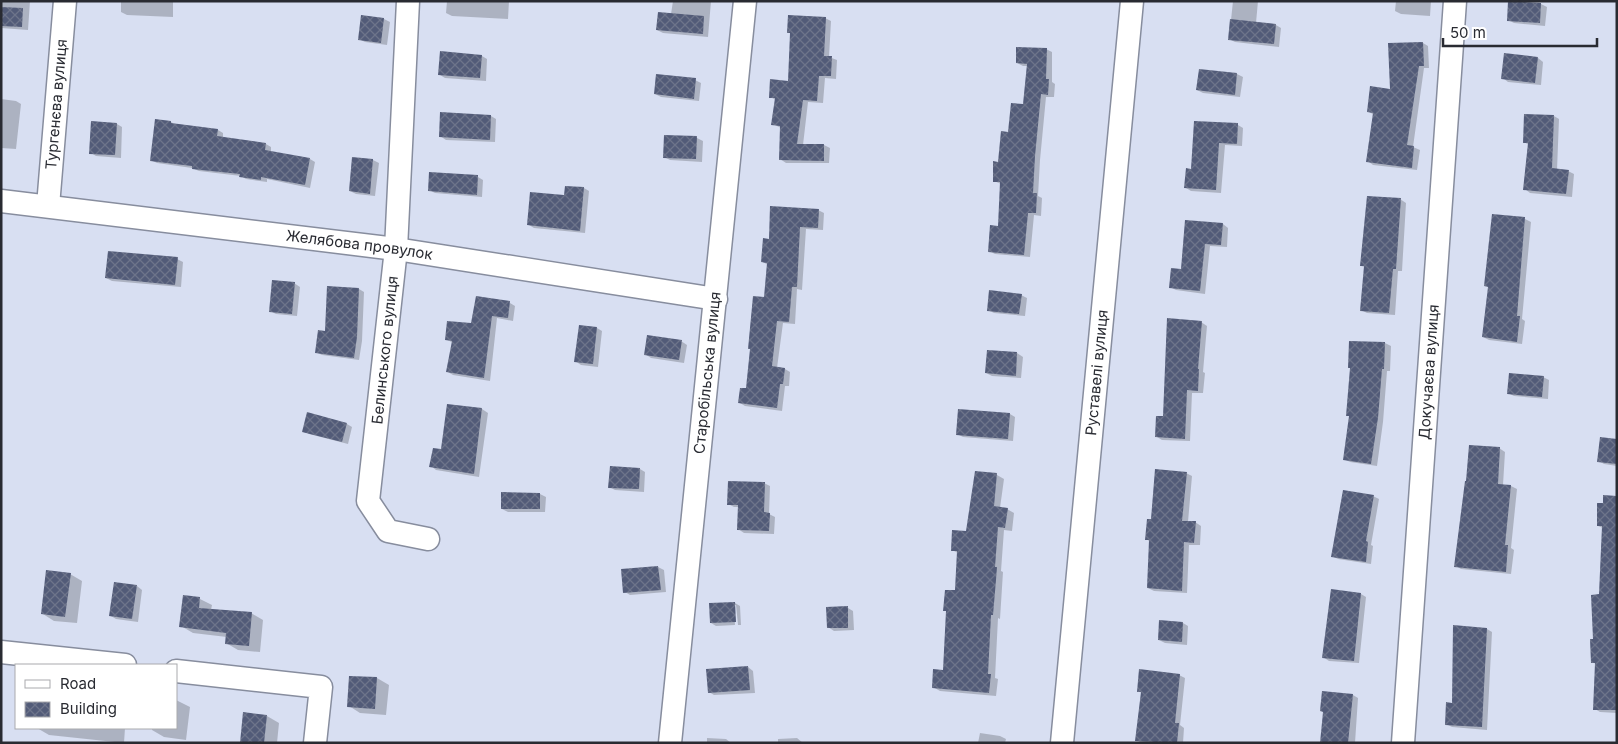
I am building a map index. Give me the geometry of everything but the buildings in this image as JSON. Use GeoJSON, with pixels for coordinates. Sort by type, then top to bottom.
{"type":"FeatureCollection","features":[{"type":"Feature","properties":{"kind":"street","name":"Тургенєва вулиця"},"geometry":{"type":"LineString","coordinates":[[48,206],[65,1]]}},
{"type":"Feature","properties":{"kind":"street","name":"Белинського вулиця"},"geometry":{"type":"LineString","coordinates":[[408,1],[396,249],[368,501],[388,531],[428,539]]}},
{"type":"Feature","properties":{"kind":"street","name":"Старобільська вулиця"},"geometry":{"type":"LineString","coordinates":[[670,743],[745,1]]}},
{"type":"Feature","properties":{"kind":"street","name":"Руставелі вулиця"},"geometry":{"type":"LineString","coordinates":[[1062,743],[1132,1]]}},
{"type":"Feature","properties":{"kind":"street","name":"Докучаєва вулиця"},"geometry":{"type":"LineString","coordinates":[[1402,743],[1455,1]]}},
{"type":"Feature","properties":{"kind":"street","name":"Желябова провулок"},"geometry":{"type":"LineString","coordinates":[[1,201],[396,249],[716,299]]}},
{"type":"Feature","properties":{"kind":"street"},"geometry":{"type":"LineString","coordinates":[[1,652],[115,664]]}},
{"type":"Feature","properties":{"kind":"street"},"geometry":{"type":"LineString","coordinates":[[178,671],[321,687],[315,743]]}}]}
